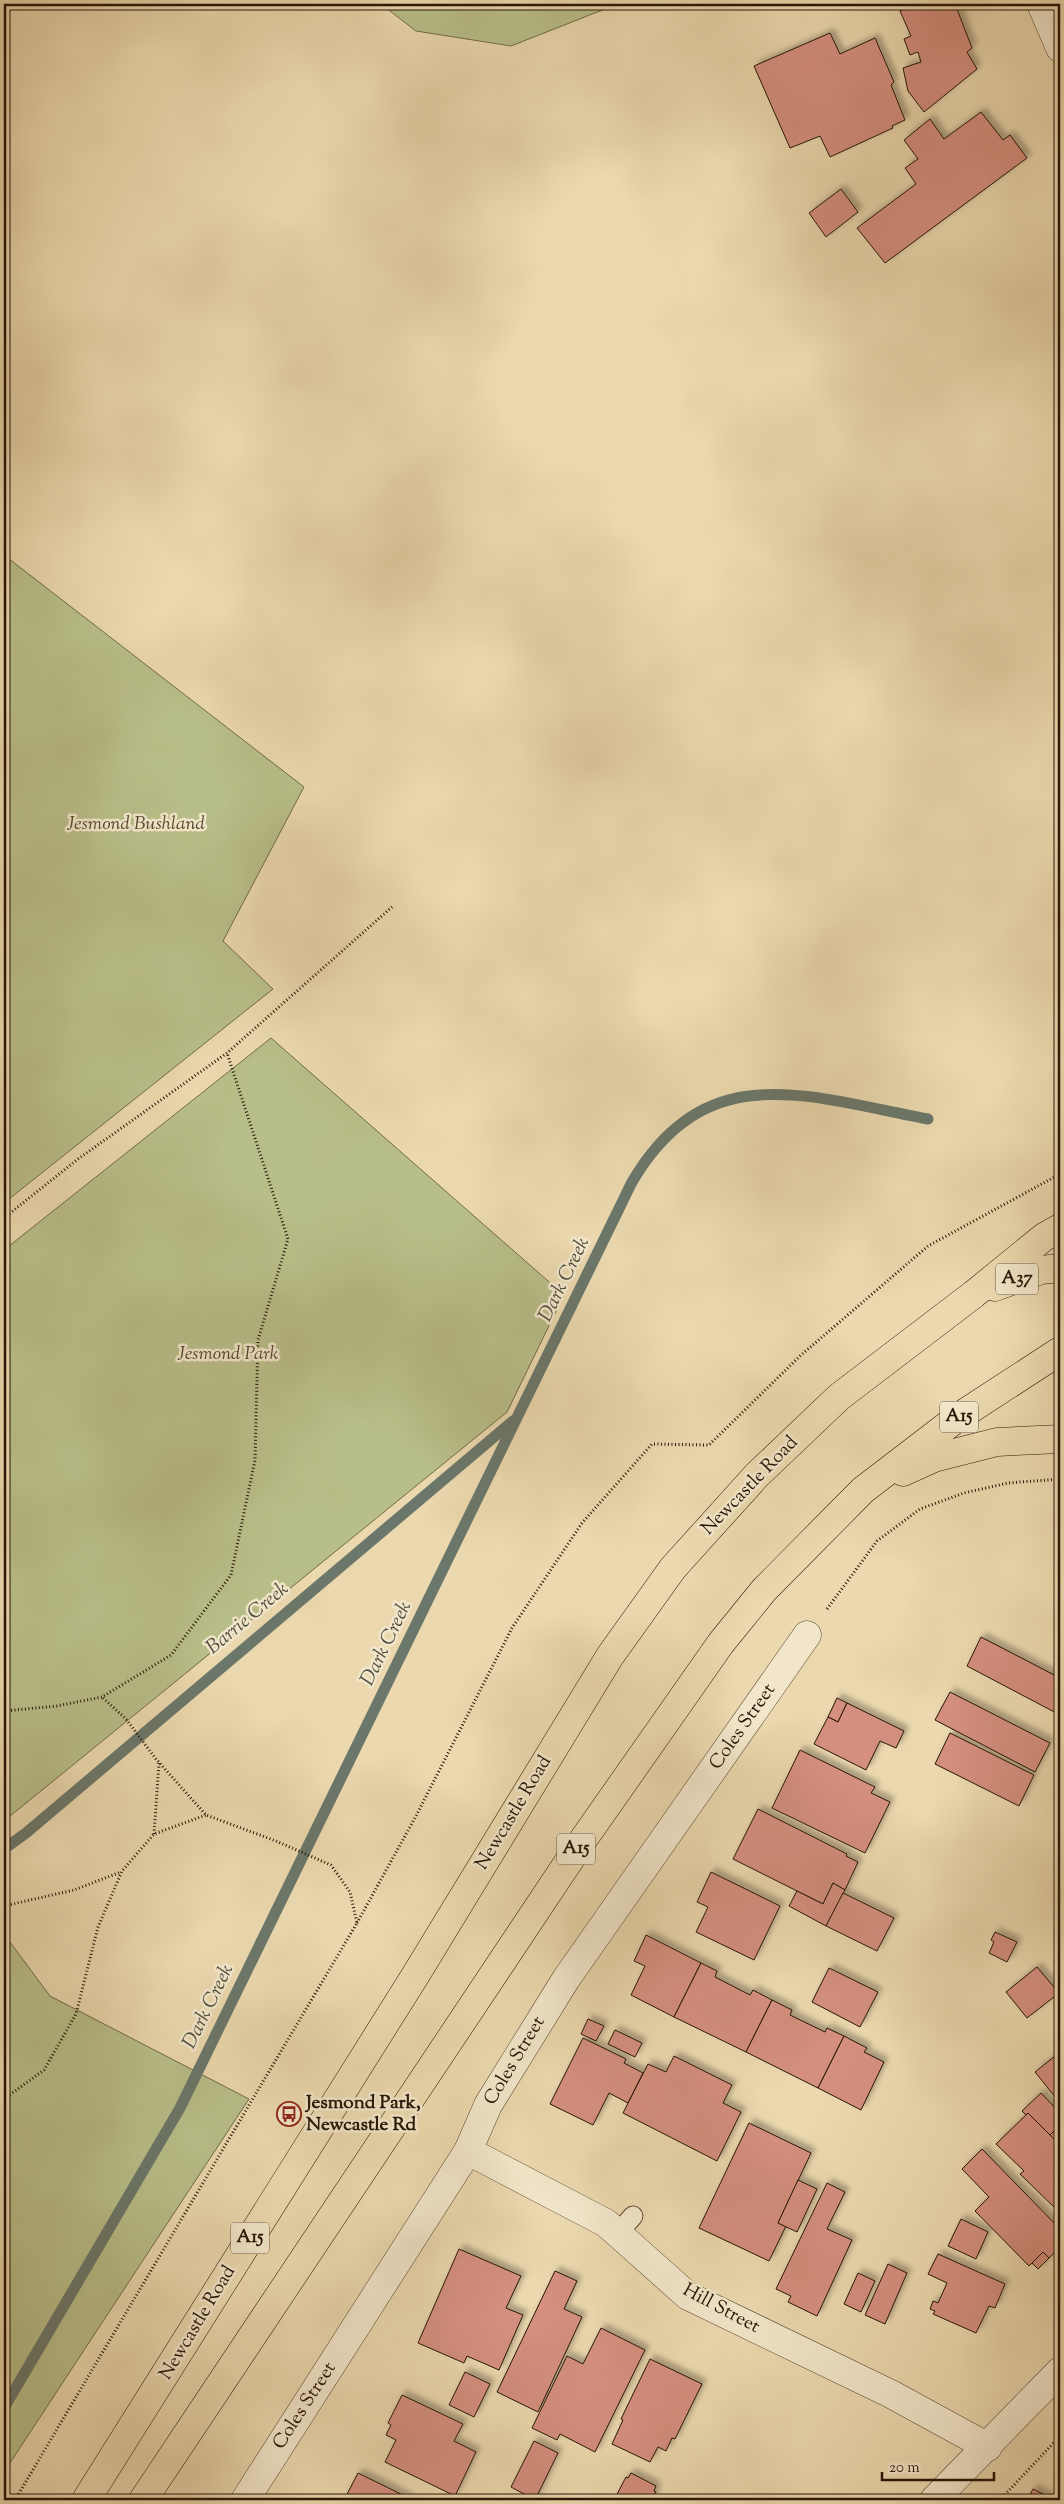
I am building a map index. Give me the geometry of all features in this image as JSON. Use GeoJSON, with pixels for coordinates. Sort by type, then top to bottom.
{"type":"FeatureCollection","features":[{"type":"Feature","properties":{"kind":"highway","name":"Newcastle Road"},"geometry":{"type":"LineString","coordinates":[[86,2500],[415,1976],[610,1656],[673,1568],[757,1475],[838,1397],[974,1294],[1044,1237],[1060,1228]]}},
{"type":"Feature","properties":{"kind":"highway","name":"A37"},"geometry":{"type":"LineString","coordinates":[[974,1294],[1041,1270],[1060,1268]]}},
{"type":"Feature","properties":{"kind":"highway","name":"A15"},"geometry":{"type":"LineString","coordinates":[[143,2500],[585,1836],[721,1642],[764,1590],[863,1490],[957,1418],[1060,1352]]}},
{"type":"Feature","properties":{"kind":"highway"},"geometry":{"type":"LineString","coordinates":[[863,1490],[934,1458],[997,1442],[1060,1439]]}},
{"type":"Feature","properties":{"kind":"street"},"geometry":{"type":"LineString","coordinates":[[1041,4],[1060,48]]}},
{"type":"Feature","properties":{"kind":"street","name":"Coles Street"},"geometry":{"type":"LineString","coordinates":[[244,2500],[468,2151],[488,2105],[562,1985],[807,1635]]}},
{"type":"Feature","properties":{"kind":"street","name":"Hill Street"},"geometry":{"type":"LineString","coordinates":[[468,2151],[606,2223],[626,2224],[688,2296],[891,2394],[988,2447]]}},
{"type":"Feature","properties":{"kind":"street"},"geometry":{"type":"LineString","coordinates":[[934,2500],[988,2447],[1060,2371]]}},
{"type":"Feature","properties":{"kind":"path"},"geometry":{"type":"LineString","coordinates":[[4,1218],[78,1159],[227,1053],[393,906]]}},
{"type":"Feature","properties":{"kind":"path"},"geometry":{"type":"LineString","coordinates":[[4,1711],[57,1706],[102,1697],[171,1655],[231,1575],[255,1460],[258,1340],[288,1239],[227,1053]]}},
{"type":"Feature","properties":{"kind":"path"},"geometry":{"type":"LineString","coordinates":[[15,2500],[357,1923],[425,1799],[512,1628],[582,1523],[652,1444],[709,1445],[800,1356],[928,1246],[1060,1174]]}},
{"type":"Feature","properties":{"kind":"path"},"geometry":{"type":"LineString","coordinates":[[807,1635],[877,1541],[920,1509],[964,1493],[1008,1483],[1060,1479]]}},
{"type":"Feature","properties":{"kind":"path"},"geometry":{"type":"LineString","coordinates":[[102,1697],[126,1719],[157,1760],[206,1815],[276,1841],[331,1865],[350,1892],[357,1923]]}},
{"type":"Feature","properties":{"kind":"path"},"geometry":{"type":"LineString","coordinates":[[154,1834],[157,1760]]}},
{"type":"Feature","properties":{"kind":"path"},"geometry":{"type":"LineString","coordinates":[[4,2094],[5,2099],[44,2070],[76,2014],[98,1927],[122,1872],[154,1834],[206,1815]]}},
{"type":"Feature","properties":{"kind":"path"},"geometry":{"type":"LineString","coordinates":[[4,1906],[74,1890],[122,1872]]}},
{"type":"Feature","properties":{"kind":"path"},"geometry":{"type":"LineString","coordinates":[[1000,2500],[1060,2436]]}},
{"type":"Feature","properties":{"kind":"green space"},"geometry":{"type":"Polygon","coordinates":[[[381,4],[595,4],[605,9],[511,46],[416,31],[381,4]]]}},
{"type":"Feature","properties":{"kind":"green space","name":"Jesmond Bushland"},"geometry":{"type":"Polygon","coordinates":[[[4,555],[304,787],[223,941],[273,989],[4,1203],[4,555]]]}},
{"type":"Feature","properties":{"kind":"green space","name":"Jesmond Park"},"geometry":{"type":"Polygon","coordinates":[[[271,1038],[564,1295],[507,1412],[4,1821],[4,1250],[271,1038]]]}},
{"type":"Feature","properties":{"kind":"green space"},"geometry":{"type":"Polygon","coordinates":[[[4,1934],[50,1996],[249,2099],[4,2472],[4,1934]]]}},
{"type":"Feature","properties":{"kind":"building"},"geometry":{"type":"Polygon","coordinates":[[[917,4],[955,4],[972,48],[967,52],[977,69],[924,112],[908,91],[903,68],[921,62],[918,52],[910,55],[904,39],[911,36],[900,11],[917,4]]]}},
{"type":"Feature","properties":{"kind":"building"},"geometry":{"type":"Polygon","coordinates":[[[830,33],[840,54],[875,38],[894,82],[891,85],[905,120],[892,126],[893,128],[830,157],[820,136],[790,148],[754,66],[830,33]]]}},
{"type":"Feature","properties":{"kind":"building"},"geometry":{"type":"Polygon","coordinates":[[[981,112],[1003,140],[1010,135],[1027,158],[885,263],[857,228],[916,184],[905,168],[918,159],[904,140],[930,119],[944,139],[981,112]]]}},
{"type":"Feature","properties":{"kind":"building"},"geometry":{"type":"Polygon","coordinates":[[[841,189],[858,212],[826,237],[809,213],[841,189]]]}},
{"type":"Feature","properties":{"kind":"building"},"geometry":{"type":"Polygon","coordinates":[[[981,1637],[1060,1678],[1060,1715],[967,1666],[981,1637]]]}},
{"type":"Feature","properties":{"kind":"building"},"geometry":{"type":"Polygon","coordinates":[[[950,1692],[1050,1743],[1035,1772],[935,1720],[950,1692]]]}},
{"type":"Feature","properties":{"kind":"building"},"geometry":{"type":"Polygon","coordinates":[[[837,1698],[847,1703],[838,1722],[828,1717],[837,1698]]]}},
{"type":"Feature","properties":{"kind":"building"},"geometry":{"type":"Polygon","coordinates":[[[847,1703],[904,1731],[896,1748],[880,1741],[866,1770],[814,1744],[828,1717],[838,1722],[847,1703]]]}},
{"type":"Feature","properties":{"kind":"building"},"geometry":{"type":"Polygon","coordinates":[[[950,1733],[1034,1775],[1019,1806],[935,1764],[950,1733]]]}},
{"type":"Feature","properties":{"kind":"building"},"geometry":{"type":"Polygon","coordinates":[[[800,1750],[875,1787],[871,1793],[890,1802],[865,1853],[772,1808],[800,1750]]]}},
{"type":"Feature","properties":{"kind":"building"},"geometry":{"type":"Polygon","coordinates":[[[758,1809],[847,1854],[846,1856],[858,1862],[845,1890],[833,1883],[823,1904],[733,1859],[758,1809]]]}},
{"type":"Feature","properties":{"kind":"building"},"geometry":{"type":"Polygon","coordinates":[[[711,1872],[780,1906],[754,1960],[696,1932],[708,1907],[697,1902],[711,1872]]]}},
{"type":"Feature","properties":{"kind":"building"},"geometry":{"type":"Polygon","coordinates":[[[833,1883],[845,1890],[826,1926],[789,1906],[797,1891],[823,1904],[833,1883]]]}},
{"type":"Feature","properties":{"kind":"building"},"geometry":{"type":"Polygon","coordinates":[[[843,1893],[894,1918],[877,1951],[826,1926],[843,1893]]]}},
{"type":"Feature","properties":{"kind":"building"},"geometry":{"type":"Polygon","coordinates":[[[995,1932],[1017,1942],[1007,1962],[989,1953],[994,1942],[991,1940],[995,1932]]]}},
{"type":"Feature","properties":{"kind":"building"},"geometry":{"type":"Polygon","coordinates":[[[646,1935],[701,1963],[674,2017],[631,1995],[645,1966],[634,1961],[646,1935]]]}},
{"type":"Feature","properties":{"kind":"building"},"geometry":{"type":"Polygon","coordinates":[[[701,1963],[717,1971],[715,1977],[750,1995],[753,1990],[772,2000],[746,2052],[674,2017],[701,1963]]]}},
{"type":"Feature","properties":{"kind":"building"},"geometry":{"type":"Polygon","coordinates":[[[1037,1967],[1059,1993],[1027,2018],[1006,1992],[1037,1967]]]}},
{"type":"Feature","properties":{"kind":"building"},"geometry":{"type":"Polygon","coordinates":[[[829,1968],[878,1992],[860,2027],[812,2002],[829,1968]]]}},
{"type":"Feature","properties":{"kind":"building"},"geometry":{"type":"Polygon","coordinates":[[[772,2000],[792,2010],[790,2015],[825,2032],[827,2028],[844,2036],[818,2088],[746,2052],[772,2000]]]}},
{"type":"Feature","properties":{"kind":"building"},"geometry":{"type":"Polygon","coordinates":[[[588,2019],[604,2026],[596,2041],[581,2034],[588,2019]]]}},
{"type":"Feature","properties":{"kind":"building"},"geometry":{"type":"Polygon","coordinates":[[[615,2030],[642,2043],[635,2057],[608,2044],[615,2030]]]}},
{"type":"Feature","properties":{"kind":"building"},"geometry":{"type":"Polygon","coordinates":[[[844,2036],[867,2048],[864,2052],[884,2062],[861,2110],[818,2088],[844,2036]]]}},
{"type":"Feature","properties":{"kind":"building"},"geometry":{"type":"Polygon","coordinates":[[[583,2038],[626,2059],[624,2063],[643,2073],[628,2103],[609,2093],[593,2125],[550,2104],[583,2038]]]}},
{"type":"Feature","properties":{"kind":"building"},"geometry":{"type":"Polygon","coordinates":[[[1060,2052],[1060,2103],[1035,2072],[1060,2052]]]}},
{"type":"Feature","properties":{"kind":"building"},"geometry":{"type":"Polygon","coordinates":[[[674,2056],[732,2085],[723,2103],[741,2112],[717,2161],[623,2113],[648,2064],[666,2072],[674,2056]]]}},
{"type":"Feature","properties":{"kind":"building"},"geometry":{"type":"Polygon","coordinates":[[[1041,2093],[1060,2113],[1060,2125],[1050,2135],[1028,2113],[1026,2115],[1022,2111],[1041,2093]]]}},
{"type":"Feature","properties":{"kind":"building"},"geometry":{"type":"Polygon","coordinates":[[[1028,2113],[1060,2145],[1060,2213],[1020,2174],[1024,2171],[996,2144],[1028,2113]]]}},
{"type":"Feature","properties":{"kind":"building"},"geometry":{"type":"Polygon","coordinates":[[[749,2123],[811,2153],[778,2223],[786,2226],[769,2261],[699,2228],[749,2123]]]}},
{"type":"Feature","properties":{"kind":"building"},"geometry":{"type":"Polygon","coordinates":[[[1060,2125],[1060,2145],[1050,2135],[1060,2125]]]}},
{"type":"Feature","properties":{"kind":"building"},"geometry":{"type":"Polygon","coordinates":[[[982,2149],[1060,2229],[1060,2247],[1049,2258],[1043,2252],[1029,2266],[975,2211],[989,2197],[962,2169],[982,2149]]]}},
{"type":"Feature","properties":{"kind":"building"},"geometry":{"type":"Polygon","coordinates":[[[798,2180],[817,2189],[797,2232],[778,2223],[798,2180]]]}},
{"type":"Feature","properties":{"kind":"building"},"geometry":{"type":"Polygon","coordinates":[[[827,2183],[845,2192],[827,2229],[852,2240],[817,2316],[788,2302],[791,2296],[776,2289],[827,2183]]]}},
{"type":"Feature","properties":{"kind":"building"},"geometry":{"type":"Polygon","coordinates":[[[961,2219],[988,2232],[976,2259],[948,2246],[961,2219]]]}},
{"type":"Feature","properties":{"kind":"building"},"geometry":{"type":"Polygon","coordinates":[[[459,2249],[521,2276],[506,2308],[523,2315],[499,2370],[467,2356],[464,2363],[418,2343],[459,2249]]]}},
{"type":"Feature","properties":{"kind":"building"},"geometry":{"type":"Polygon","coordinates":[[[1043,2252],[1049,2258],[1038,2269],[1032,2263],[1043,2252]]]}},
{"type":"Feature","properties":{"kind":"building"},"geometry":{"type":"Polygon","coordinates":[[[938,2254],[1005,2284],[995,2308],[989,2306],[976,2333],[933,2314],[935,2311],[930,2309],[933,2301],[938,2303],[947,2283],[928,2274],[938,2254]]]}},
{"type":"Feature","properties":{"kind":"building"},"geometry":{"type":"Polygon","coordinates":[[[888,2264],[907,2273],[885,2324],[865,2315],[888,2264]]]}},
{"type":"Feature","properties":{"kind":"building"},"geometry":{"type":"Polygon","coordinates":[[[555,2271],[577,2281],[564,2309],[582,2317],[538,2412],[497,2392],[555,2271]]]}},
{"type":"Feature","properties":{"kind":"building"},"geometry":{"type":"Polygon","coordinates":[[[858,2273],[875,2281],[861,2312],[844,2304],[858,2273]]]}},
{"type":"Feature","properties":{"kind":"building"},"geometry":{"type":"Polygon","coordinates":[[[601,2328],[645,2350],[595,2452],[560,2434],[557,2440],[532,2428],[567,2356],[583,2364],[601,2328]]]}},
{"type":"Feature","properties":{"kind":"building"},"geometry":{"type":"Polygon","coordinates":[[[650,2359],[702,2384],[675,2439],[672,2438],[666,2451],[658,2447],[650,2462],[612,2444],[623,2420],[621,2419],[650,2359]]]}},
{"type":"Feature","properties":{"kind":"building"},"geometry":{"type":"Polygon","coordinates":[[[465,2372],[490,2384],[474,2417],[449,2405],[465,2372]]]}},
{"type":"Feature","properties":{"kind":"building"},"geometry":{"type":"Polygon","coordinates":[[[402,2395],[463,2424],[454,2441],[476,2452],[455,2496],[385,2462],[396,2440],[386,2435],[391,2425],[388,2423],[402,2395]]]}},
{"type":"Feature","properties":{"kind":"building"},"geometry":{"type":"Polygon","coordinates":[[[534,2441],[558,2453],[535,2500],[511,2487],[534,2441]]]}},
{"type":"Feature","properties":{"kind":"building"},"geometry":{"type":"Polygon","coordinates":[[[358,2473],[411,2499],[344,2500],[358,2473]]]}},
{"type":"Feature","properties":{"kind":"building"},"geometry":{"type":"Polygon","coordinates":[[[631,2473],[656,2486],[654,2491],[656,2492],[652,2500],[614,2500],[626,2477],[628,2478],[631,2473]]]}},
{"type":"Feature","properties":{"kind":"building"},"geometry":{"type":"Polygon","coordinates":[[[1033,2489],[1055,2500],[1027,2500],[1033,2489]]]}},
{"type":"Feature","properties":{"kind":"waterway","name":"Dark Creek"},"geometry":{"type":"LineString","coordinates":[[4,2408],[180,2108],[632,1182],[661,1142],[693,1115],[727,1100],[764,1095],[802,1096],[928,1119]]}},
{"type":"Feature","properties":{"kind":"waterway","name":"Barrie Creek"},"geometry":{"type":"LineString","coordinates":[[4,1849],[26,1833],[513,1421]]}},
{"type":"Feature","properties":{"kind":"place","name":"Jesmond Park, Newcastle Rd"},"geometry":{"type":"Point","coordinates":[289,2114]}}]}
